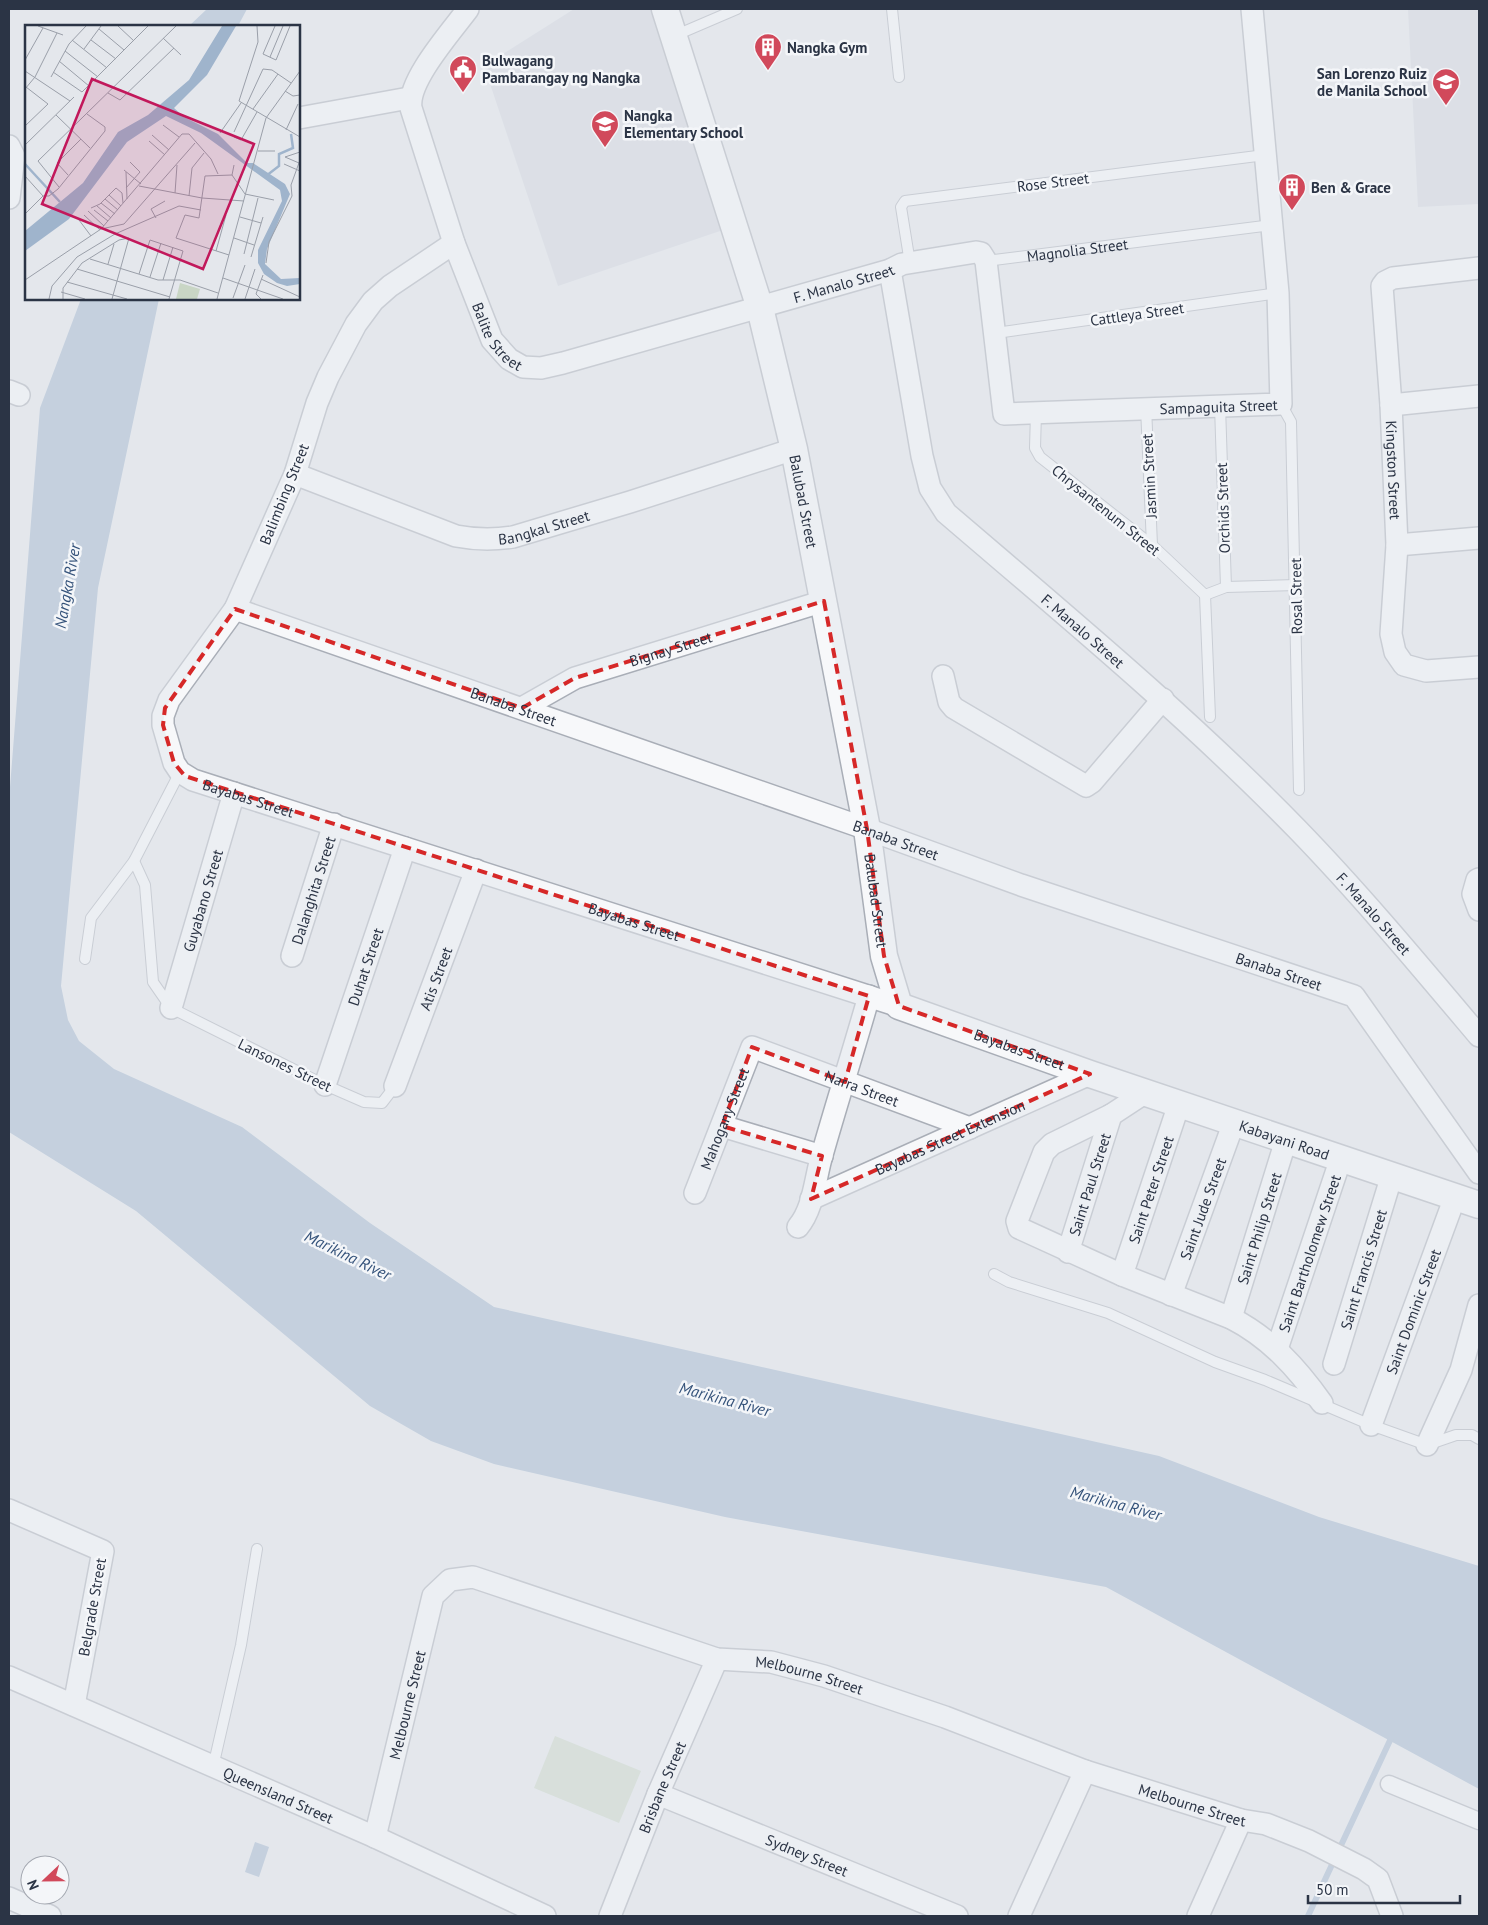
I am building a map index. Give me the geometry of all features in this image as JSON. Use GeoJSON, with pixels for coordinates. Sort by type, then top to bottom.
{"type":"FeatureCollection","features":[{"type":"Feature","properties":{"kind":"street"},"geometry":{"type":"LineString","coordinates":[[300,118],[409,98],[416,80],[468,9]]}},
{"type":"Feature","properties":{"kind":"street","name":"Balubad Street"},"geometry":{"type":"LineString","coordinates":[[664,9],[760,308],[794,449],[866,829],[884,956],[899,1006]]}},
{"type":"Feature","properties":{"kind":"street","name":"Sampaguita Street"},"geometry":{"type":"LineString","coordinates":[[986,261],[996,333],[1004,414],[1146,407],[1281,404],[1278,293],[1252,9]]}},
{"type":"Feature","properties":{"kind":"street","name":"Balite Street"},"geometry":{"type":"LineString","coordinates":[[409,98],[413,118],[454,243],[492,340],[510,359],[523,367],[541,368],[563,363],[760,308]]}},
{"type":"Feature","properties":{"kind":"street"},"geometry":{"type":"LineString","coordinates":[[9,146],[14,156],[9,198]]}},
{"type":"Feature","properties":{"kind":"street","name":"Balimbing Street"},"geometry":{"type":"LineString","coordinates":[[180,772],[174,763],[163,725],[165,708],[176,688],[235,609],[295,474],[317,403],[356,324],[373,301],[390,286],[454,243]]}},
{"type":"Feature","properties":{"kind":"street","name":"Magnolia Street"},"geometry":{"type":"LineString","coordinates":[[890,270],[910,263],[972,252],[981,253],[986,261]]}},
{"type":"Feature","properties":{"kind":"street","name":"Kingston Street"},"geometry":{"type":"LineString","coordinates":[[1479,268],[1393,278],[1382,286],[1391,404],[1397,545],[1391,634],[1395,652],[1404,665],[1426,671],[1479,667]]}},
{"type":"Feature","properties":{"kind":"street","name":"F. Manalo Street"},"geometry":{"type":"LineString","coordinates":[[760,308],[890,270],[922,456],[930,488],[946,512],[1163,699],[1297,829],[1363,900],[1479,1036]]}},
{"type":"Feature","properties":{"kind":"street"},"geometry":{"type":"LineString","coordinates":[[1391,404],[1479,396]]}},
{"type":"Feature","properties":{"kind":"street","name":"Bangkal Street"},"geometry":{"type":"LineString","coordinates":[[295,474],[456,536],[476,540],[495,540],[514,537],[630,502],[794,449]]}},
{"type":"Feature","properties":{"kind":"street"},"geometry":{"type":"LineString","coordinates":[[1397,545],[1479,538]]}},
{"type":"Feature","properties":{"kind":"street","name":"Bignay Street"},"geometry":{"type":"LineString","coordinates":[[522,708],[575,678],[824,601]]}},
{"type":"Feature","properties":{"kind":"street","name":"Banaba Street"},"geometry":{"type":"LineString","coordinates":[[235,609],[522,708],[1021,885],[1354,996],[1479,1173]]}},
{"type":"Feature","properties":{"kind":"street"},"geometry":{"type":"LineString","coordinates":[[943,676],[949,702],[954,708],[1086,786],[1092,782],[1163,699]]}},
{"type":"Feature","properties":{"kind":"street","name":"Bayabas Street"},"geometry":{"type":"LineString","coordinates":[[180,772],[193,780],[869,996],[1090,1074]]}},
{"type":"Feature","properties":{"kind":"street","name":"Guyabano Street"},"geometry":{"type":"LineString","coordinates":[[171,1008],[234,792]]}},
{"type":"Feature","properties":{"kind":"street","name":"Dalanghita Street"},"geometry":{"type":"LineString","coordinates":[[292,956],[334,824]]}},
{"type":"Feature","properties":{"kind":"street","name":"Duhat Street"},"geometry":{"type":"LineString","coordinates":[[324,1086],[406,848]]}},
{"type":"Feature","properties":{"kind":"street","name":"Atis Street"},"geometry":{"type":"LineString","coordinates":[[395,1086],[476,870]]}},
{"type":"Feature","properties":{"kind":"street"},"geometry":{"type":"LineString","coordinates":[[1478,879],[1474,894],[1479,910]]}},
{"type":"Feature","properties":{"kind":"street"},"geometry":{"type":"LineString","coordinates":[[798,1227],[803,1221],[811,1199],[869,996]]}},
{"type":"Feature","properties":{"kind":"street","name":"Narra Street"},"geometry":{"type":"LineString","coordinates":[[754,1047],[970,1128]]}},
{"type":"Feature","properties":{"kind":"street","name":"Mahogany Street"},"geometry":{"type":"LineString","coordinates":[[694,1193],[722,1126],[750,1049],[754,1047]]}},
{"type":"Feature","properties":{"kind":"street","name":"Kabayani Road"},"geometry":{"type":"LineString","coordinates":[[1090,1074],[1467,1201]]}},
{"type":"Feature","properties":{"kind":"street","name":"Bayabas Street Extension"},"geometry":{"type":"LineString","coordinates":[[811,1199],[1090,1074]]}},
{"type":"Feature","properties":{"kind":"street"},"geometry":{"type":"LineString","coordinates":[[1146,1092],[1111,1115],[1064,1136],[1044,1152],[1018,1221],[1019,1228],[1068,1252],[1231,1318],[1252,1329],[1277,1349],[1306,1380],[1322,1403]]}},
{"type":"Feature","properties":{"kind":"street","name":"Saint Peter Street"},"geometry":{"type":"LineString","coordinates":[[1122,1275],[1179,1104]]}},
{"type":"Feature","properties":{"kind":"street","name":"Saint Paul Street"},"geometry":{"type":"LineString","coordinates":[[1068,1252],[1111,1115]]}},
{"type":"Feature","properties":{"kind":"street","name":"Saint Jude Street"},"geometry":{"type":"LineString","coordinates":[[1171,1295],[1234,1122]]}},
{"type":"Feature","properties":{"kind":"street"},"geometry":{"type":"LineString","coordinates":[[722,1126],[822,1156]]}},
{"type":"Feature","properties":{"kind":"street","name":"Saint Philip Street"},"geometry":{"type":"LineString","coordinates":[[1231,1318],[1286,1140]]}},
{"type":"Feature","properties":{"kind":"street","name":"Saint Bartholomew Street"},"geometry":{"type":"LineString","coordinates":[[1277,1349],[1341,1158]]}},
{"type":"Feature","properties":{"kind":"street","name":"Saint Francis Street"},"geometry":{"type":"LineString","coordinates":[[1334,1364],[1392,1175]]}},
{"type":"Feature","properties":{"kind":"street","name":"Saint Dominic Street"},"geometry":{"type":"LineString","coordinates":[[1372,1425],[1467,1201]]}},
{"type":"Feature","properties":{"kind":"street"},"geometry":{"type":"LineString","coordinates":[[1427,1444],[1461,1370],[1479,1305]]}},
{"type":"Feature","properties":{"kind":"street","name":"Belgrade Street"},"geometry":{"type":"LineString","coordinates":[[9,1510],[103,1551],[74,1706]]}},
{"type":"Feature","properties":{"kind":"street","name":"Melbourne Street"},"geometry":{"type":"LineString","coordinates":[[375,1837],[433,1596],[450,1580],[473,1577],[717,1659],[771,1662],[824,1676],[945,1717],[1085,1771],[1241,1820],[1266,1824],[1309,1841],[1364,1869],[1378,1879],[1392,1916]]}},
{"type":"Feature","properties":{"kind":"street","name":"Brisbane Street"},"geometry":{"type":"LineString","coordinates":[[610,1916],[658,1794],[717,1659]]}},
{"type":"Feature","properties":{"kind":"street","name":"Queensland Street"},"geometry":{"type":"LineString","coordinates":[[9,1677],[375,1837],[545,1916]]}},
{"type":"Feature","properties":{"kind":"street"},"geometry":{"type":"LineString","coordinates":[[1019,1916],[1085,1771]]}},
{"type":"Feature","properties":{"kind":"street"},"geometry":{"type":"LineString","coordinates":[[1389,1784],[1479,1821]]}},
{"type":"Feature","properties":{"kind":"street","name":"Sydney Street"},"geometry":{"type":"LineString","coordinates":[[658,1794],[957,1916]]}},
{"type":"Feature","properties":{"kind":"street"},"geometry":{"type":"LineString","coordinates":[[1198,1916],[1241,1820]]}},
{"type":"Feature","properties":{"kind":"street"},"geometry":{"type":"LineString","coordinates":[[9,1898],[50,1916]]}},
{"type":"Feature","properties":{"kind":"lane"},"geometry":{"type":"LineString","coordinates":[[673,36],[737,9]]}},
{"type":"Feature","properties":{"kind":"lane"},"geometry":{"type":"LineString","coordinates":[[892,9],[899,77]]}},
{"type":"Feature","properties":{"kind":"lane","name":"Rose Street"},"geometry":{"type":"LineString","coordinates":[[910,263],[901,206],[905,201],[1265,155]]}},
{"type":"Feature","properties":{"kind":"lane","name":"Magnolia Street"},"geometry":{"type":"LineString","coordinates":[[986,261],[1272,225]]}},
{"type":"Feature","properties":{"kind":"lane","name":"Cattleya Street"},"geometry":{"type":"LineString","coordinates":[[996,333],[1278,293]]}},
{"type":"Feature","properties":{"kind":"lane","name":"Rosal Street"},"geometry":{"type":"LineString","coordinates":[[1281,404],[1292,422],[1299,790]]}},
{"type":"Feature","properties":{"kind":"lane","name":"Orchids Street"},"geometry":{"type":"LineString","coordinates":[[1220,406],[1226,587]]}},
{"type":"Feature","properties":{"kind":"lane","name":"Jasmin Street"},"geometry":{"type":"LineString","coordinates":[[1146,407],[1152,545]]}},
{"type":"Feature","properties":{"kind":"lane","name":"Chrysantenum Street"},"geometry":{"type":"LineString","coordinates":[[1036,412],[1035,448],[1040,457],[1152,545],[1204,595]]}},
{"type":"Feature","properties":{"kind":"lane"},"geometry":{"type":"LineString","coordinates":[[1210,717],[1204,595],[1226,587],[1296,585]]}},
{"type":"Feature","properties":{"kind":"lane"},"geometry":{"type":"LineString","coordinates":[[85,959],[91,918],[134,861],[180,772]]}},
{"type":"Feature","properties":{"kind":"lane"},"geometry":{"type":"LineString","coordinates":[[134,861],[145,885],[153,982],[171,1008]]}},
{"type":"Feature","properties":{"kind":"lane","name":"Lansones Street"},"geometry":{"type":"LineString","coordinates":[[171,1008],[324,1086],[364,1102],[382,1103],[395,1086]]}},
{"type":"Feature","properties":{"kind":"lane"},"geometry":{"type":"LineString","coordinates":[[994,1274],[1009,1282],[1108,1314],[1215,1362],[1322,1403],[1372,1425],[1427,1444],[1456,1436],[1472,1435],[1479,1439]]}},
{"type":"Feature","properties":{"kind":"lane"},"geometry":{"type":"LineString","coordinates":[[213,1767],[241,1645],[257,1549]]}},
{"type":"Feature","properties":{"kind":"highlighted area"},"geometry":{"type":"Polygon","coordinates":[[[824,601],[867,829],[884,956],[899,1006],[1090,1074],[811,1199],[822,1156],[722,1126],[752,1047],[845,1082],[869,996],[185,776],[174,763],[163,725],[165,708],[235,609],[522,708],[575,678],[824,601]]]}},
{"type":"Feature","properties":{"kind":"shaded area","name":"Nangka Elementary School"},"geometry":{"type":"Polygon","coordinates":[[[574,9],[656,9],[723,230],[558,286],[484,66],[574,9]]]}},
{"type":"Feature","properties":{"kind":"shaded area","name":"San Lorenzo Ruiz de Manila School"},"geometry":{"type":"Polygon","coordinates":[[[1408,9],[1479,9],[1479,204],[1418,207],[1408,9]]]}},
{"type":"Feature","properties":{"kind":"green space"},"geometry":{"type":"Polygon","coordinates":[[[555,1736],[641,1771],[619,1823],[534,1788],[555,1736]]]}},
{"type":"Feature","properties":{"kind":"water"},"geometry":{"type":"Polygon","coordinates":[[[207,9],[247,9],[239,25],[190,25],[207,9]]]}},
{"type":"Feature","properties":{"kind":"water"},"geometry":{"type":"Polygon","coordinates":[[[81,300],[159,300],[98,588],[61,986],[68,1020],[79,1041],[114,1069],[242,1127],[370,1223],[494,1307],[1159,1456],[1319,1517],[1479,1566],[1479,1789],[1106,1587],[725,1517],[494,1464],[431,1441],[370,1406],[136,1211],[9,1132],[9,800],[40,408],[81,300]]]}},
{"type":"Feature","properties":{"kind":"water"},"geometry":{"type":"Polygon","coordinates":[[[255,1842],[269,1847],[259,1877],[245,1872],[255,1842]]]}},
{"type":"Feature","properties":{"kind":"waterway"},"geometry":{"type":"LineString","coordinates":[[1308,1916],[1393,1734]]}},
{"type":"Feature","properties":{"kind":"place","name":"Nangka Gym"},"geometry":{"type":"Point","coordinates":[768,71]}},
{"type":"Feature","properties":{"kind":"place","name":"Bulwagang Pambarangay ng Nangka"},"geometry":{"type":"Point","coordinates":[463,93]}},
{"type":"Feature","properties":{"kind":"place","name":"San Lorenzo Ruiz de Manila School"},"geometry":{"type":"Point","coordinates":[1446,106]}},
{"type":"Feature","properties":{"kind":"place","name":"Nangka Elementary School"},"geometry":{"type":"Point","coordinates":[605,148]}},
{"type":"Feature","properties":{"kind":"place","name":"Ben & Grace"},"geometry":{"type":"Point","coordinates":[1292,211]}},
{"type":"Feature","properties":{"kind":"water label","name":"Nangka River"},"geometry":{"type":"Point","coordinates":[67,586]}},
{"type":"Feature","properties":{"kind":"water label","name":"Marikina River"},"geometry":{"type":"Point","coordinates":[348,1255]}},
{"type":"Feature","properties":{"kind":"water label","name":"Marikina River"},"geometry":{"type":"Point","coordinates":[725,1399]}},
{"type":"Feature","properties":{"kind":"water label","name":"Marikina River"},"geometry":{"type":"Point","coordinates":[1116,1503]}}]}
